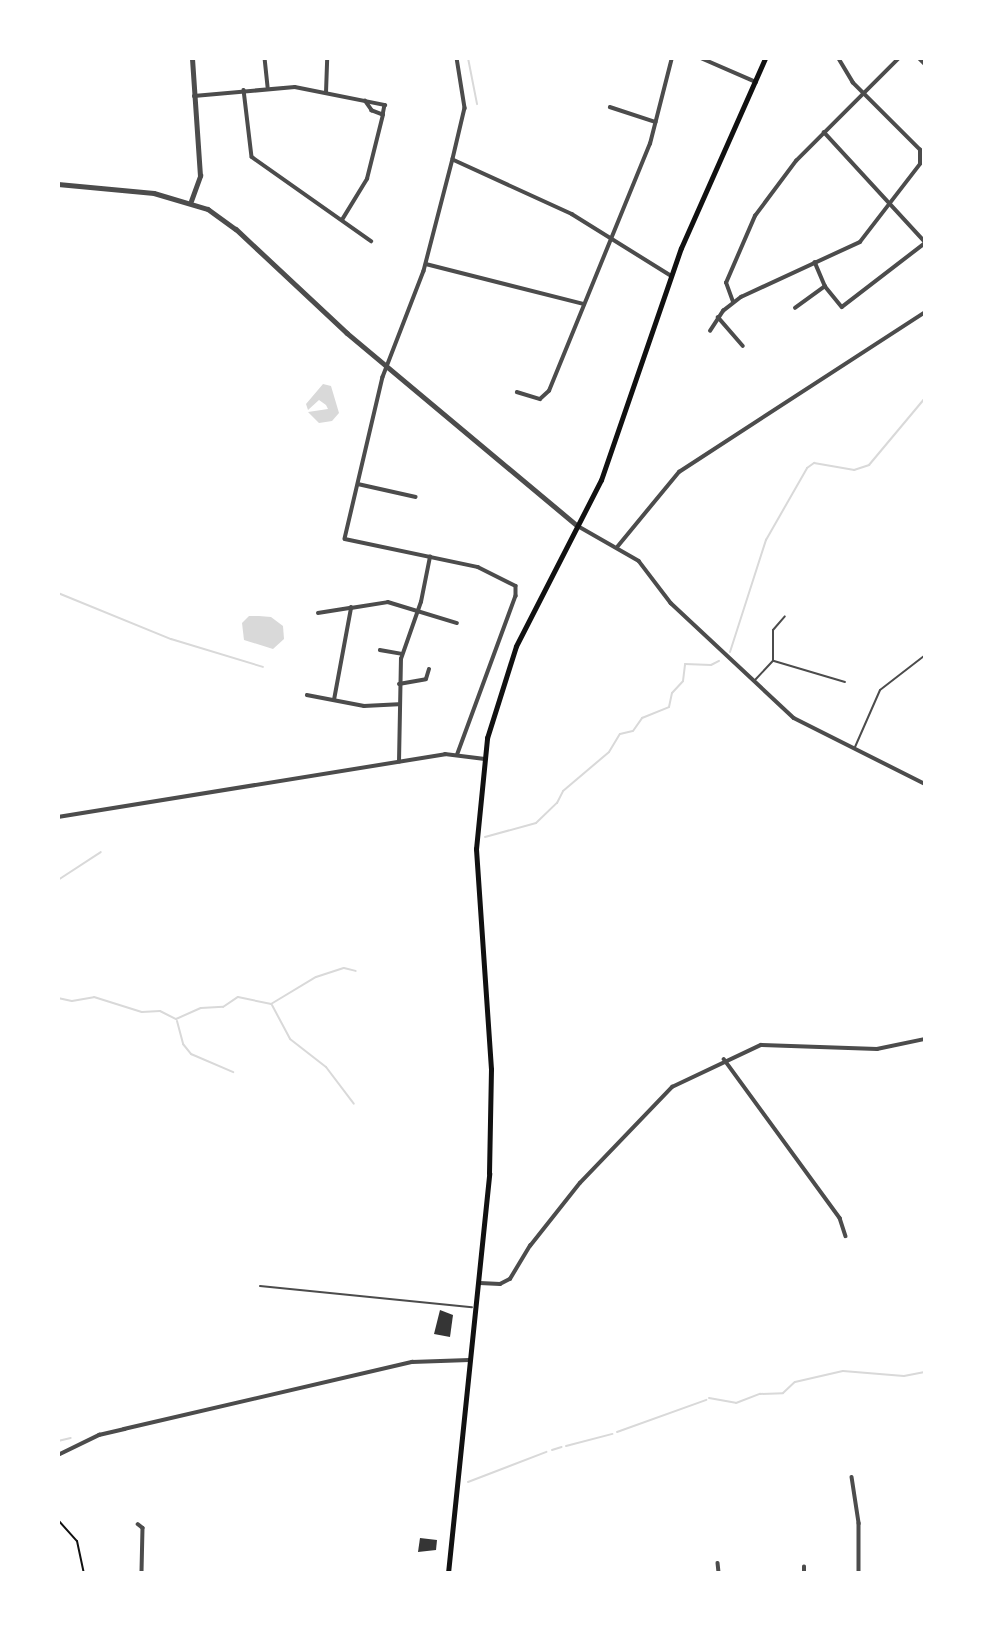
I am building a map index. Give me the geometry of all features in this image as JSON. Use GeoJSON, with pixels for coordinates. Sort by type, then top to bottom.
{"type":"FeatureCollection","features":[{"type":"Feature","properties":{"kind":"main road"},"geometry":{"type":"LineString","coordinates":[[448,1573],[480,1283],[491,1108],[476,875],[483,759],[516,646],[578,526],[615,443],[670,275],[765,58]]}},
{"type":"Feature","properties":{"kind":"street"},"geometry":{"type":"LineString","coordinates":[[191,201],[200,176],[192,58]]}},
{"type":"Feature","properties":{"kind":"street"},"geometry":{"type":"LineString","coordinates":[[265,58],[268,88]]}},
{"type":"Feature","properties":{"kind":"street"},"geometry":{"type":"LineString","coordinates":[[326,93],[327,58]]}},
{"type":"Feature","properties":{"kind":"street"},"geometry":{"type":"LineString","coordinates":[[457,58],[465,108],[426,264],[387,367],[345,539],[490,571],[511,581],[517,591],[458,754]]}},
{"type":"Feature","properties":{"kind":"street"},"geometry":{"type":"LineString","coordinates":[[517,392],[535,399],[547,394],[656,122],[671,58]]}},
{"type":"Feature","properties":{"kind":"street"},"geometry":{"type":"LineString","coordinates":[[701,58],[755,82]]}},
{"type":"Feature","properties":{"kind":"street"},"geometry":{"type":"LineString","coordinates":[[715,64],[716,58]]}},
{"type":"Feature","properties":{"kind":"street"},"geometry":{"type":"LineString","coordinates":[[710,331],[718,317],[733,302],[860,242],[923,155],[862,93],[838,58]]}},
{"type":"Feature","properties":{"kind":"street"},"geometry":{"type":"LineString","coordinates":[[733,302],[726,283],[751,222],[824,132],[899,58]]}},
{"type":"Feature","properties":{"kind":"street"},"geometry":{"type":"LineString","coordinates":[[919,58],[925,64]]}},
{"type":"Feature","properties":{"kind":"street"},"geometry":{"type":"LineString","coordinates":[[194,96],[268,88],[326,93],[385,105],[367,178],[342,220]]}},
{"type":"Feature","properties":{"kind":"street"},"geometry":{"type":"LineString","coordinates":[[244,90],[252,157],[371,241]]}},
{"type":"Feature","properties":{"kind":"street"},"geometry":{"type":"LineString","coordinates":[[365,101],[372,111],[383,115]]}},
{"type":"Feature","properties":{"kind":"street"},"geometry":{"type":"LineString","coordinates":[[610,107],[656,122]]}},
{"type":"Feature","properties":{"kind":"street"},"geometry":{"type":"LineString","coordinates":[[815,262],[825,286],[837,304],[848,305],[925,243],[891,202],[824,132]]}},
{"type":"Feature","properties":{"kind":"street"},"geometry":{"type":"LineString","coordinates":[[453,159],[558,207],[670,275]]}},
{"type":"Feature","properties":{"kind":"street"},"geometry":{"type":"LineString","coordinates":[[58,184],[155,192],[191,201],[236,229],[387,367],[578,526],[618,546],[639,561],[671,603],[797,720],[925,784]]}},
{"type":"Feature","properties":{"kind":"street"},"geometry":{"type":"LineString","coordinates":[[426,264],[583,304]]}},
{"type":"Feature","properties":{"kind":"street"},"geometry":{"type":"LineString","coordinates":[[794,309],[825,286]]}},
{"type":"Feature","properties":{"kind":"street"},"geometry":{"type":"LineString","coordinates":[[618,546],[679,472],[925,312]]}},
{"type":"Feature","properties":{"kind":"street"},"geometry":{"type":"LineString","coordinates":[[718,317],[743,346]]}},
{"type":"Feature","properties":{"kind":"street"},"geometry":{"type":"LineString","coordinates":[[358,484],[416,496]]}},
{"type":"Feature","properties":{"kind":"street"},"geometry":{"type":"LineString","coordinates":[[399,762],[398,704],[402,654],[419,609],[430,557]]}},
{"type":"Feature","properties":{"kind":"street"},"geometry":{"type":"LineString","coordinates":[[318,613],[375,601],[419,609],[457,623]]}},
{"type":"Feature","properties":{"kind":"street"},"geometry":{"type":"LineString","coordinates":[[334,701],[351,608]]}},
{"type":"Feature","properties":{"kind":"street"},"geometry":{"type":"LineString","coordinates":[[380,650],[402,654]]}},
{"type":"Feature","properties":{"kind":"street"},"geometry":{"type":"LineString","coordinates":[[399,684],[426,678],[429,669]]}},
{"type":"Feature","properties":{"kind":"street"},"geometry":{"type":"LineString","coordinates":[[307,695],[364,706],[398,704]]}},
{"type":"Feature","properties":{"kind":"street"},"geometry":{"type":"LineString","coordinates":[[58,817],[399,762],[458,754],[483,759]]}},
{"type":"Feature","properties":{"kind":"street"},"geometry":{"type":"LineString","coordinates":[[480,1283],[500,1284],[510,1279],[530,1245],[572,1192],[671,1087],[724,1059],[774,1043],[877,1049],[925,1039]]}},
{"type":"Feature","properties":{"kind":"street"},"geometry":{"type":"LineString","coordinates":[[724,1059],[840,1218],[846,1236]]}},
{"type":"Feature","properties":{"kind":"street"},"geometry":{"type":"LineString","coordinates":[[58,1455],[99,1435],[399,1365],[440,1358],[471,1360]]}},
{"type":"Feature","properties":{"kind":"street"},"geometry":{"type":"LineString","coordinates":[[852,1477],[861,1548],[859,1573]]}},
{"type":"Feature","properties":{"kind":"street"},"geometry":{"type":"LineString","coordinates":[[138,1524],[143,1528],[142,1573]]}},
{"type":"Feature","properties":{"kind":"street"},"geometry":{"type":"LineString","coordinates":[[718,1563],[719,1573]]}},
{"type":"Feature","properties":{"kind":"street"},"geometry":{"type":"LineString","coordinates":[[804,1567],[804,1573]]}},
{"type":"Feature","properties":{"kind":"lane"},"geometry":{"type":"LineString","coordinates":[[754,681],[773,661],[773,630],[785,616]]}},
{"type":"Feature","properties":{"kind":"lane"},"geometry":{"type":"LineString","coordinates":[[854,750],[880,690],[924,656]]}},
{"type":"Feature","properties":{"kind":"lane"},"geometry":{"type":"LineString","coordinates":[[773,661],[845,682]]}},
{"type":"Feature","properties":{"kind":"lane"},"geometry":{"type":"LineString","coordinates":[[260,1286],[477,1307]]}},
{"type":"Feature","properties":{"kind":"path"},"geometry":{"type":"LineString","coordinates":[[58,1520],[77,1541],[84,1573]]}},
{"type":"Feature","properties":{"kind":"shaded area"},"geometry":{"type":"Polygon","coordinates":[[[323,384],[331,386],[339,413],[332,421],[319,423],[308,412],[328,409],[326,405],[319,400],[308,410],[306,404],[323,384]]]}},
{"type":"Feature","properties":{"kind":"shaded area"},"geometry":{"type":"Polygon","coordinates":[[[249,616],[271,617],[283,626],[284,639],[273,649],[244,640],[242,623],[249,616]]]}},
{"type":"Feature","properties":{"kind":"building"},"geometry":{"type":"Polygon","coordinates":[[[440,1310],[453,1315],[450,1337],[434,1334],[440,1310]]]}},
{"type":"Feature","properties":{"kind":"building"},"geometry":{"type":"Polygon","coordinates":[[[420,1538],[437,1540],[436,1550],[418,1552],[420,1538]]]}},
{"type":"Feature","properties":{"kind":"waterway"},"geometry":{"type":"LineString","coordinates":[[468,58],[477,104]]}},
{"type":"Feature","properties":{"kind":"waterway"},"geometry":{"type":"LineString","coordinates":[[730,652],[766,540],[807,468],[814,463],[854,470],[869,465],[925,398]]}},
{"type":"Feature","properties":{"kind":"waterway"},"geometry":{"type":"LineString","coordinates":[[58,593],[171,639],[263,667]]}},
{"type":"Feature","properties":{"kind":"waterway"},"geometry":{"type":"LineString","coordinates":[[485,837],[536,823],[557,803],[563,791],[609,752],[620,734],[633,731],[642,718],[669,707],[672,693],[683,681],[685,664],[711,665],[719,661]]}},
{"type":"Feature","properties":{"kind":"waterway"},"geometry":{"type":"LineString","coordinates":[[58,880],[101,852]]}},
{"type":"Feature","properties":{"kind":"waterway"},"geometry":{"type":"LineString","coordinates":[[58,998],[72,1001],[94,997],[142,1012],[160,1011],[176,1019],[201,1008],[223,1007],[238,997],[271,1004],[316,977],[344,968],[356,971]]}},
{"type":"Feature","properties":{"kind":"waterway"},"geometry":{"type":"LineString","coordinates":[[272,1005],[290,1039],[326,1067],[354,1104]]}},
{"type":"Feature","properties":{"kind":"waterway"},"geometry":{"type":"LineString","coordinates":[[177,1021],[183,1044],[191,1054],[233,1072]]}},
{"type":"Feature","properties":{"kind":"waterway"},"geometry":{"type":"LineString","coordinates":[[709,1398],[736,1403],[760,1394],[783,1393],[795,1382],[843,1371],[904,1376],[925,1372]]}},
{"type":"Feature","properties":{"kind":"waterway"},"geometry":{"type":"LineString","coordinates":[[617,1432],[706,1400]]}},
{"type":"Feature","properties":{"kind":"waterway"},"geometry":{"type":"LineString","coordinates":[[566,1446],[612,1434]]}},
{"type":"Feature","properties":{"kind":"waterway"},"geometry":{"type":"LineString","coordinates":[[58,1441],[71,1438]]}},
{"type":"Feature","properties":{"kind":"waterway"},"geometry":{"type":"LineString","coordinates":[[552,1450],[562,1447]]}},
{"type":"Feature","properties":{"kind":"waterway"},"geometry":{"type":"LineString","coordinates":[[468,1482],[546,1452]]}}]}
